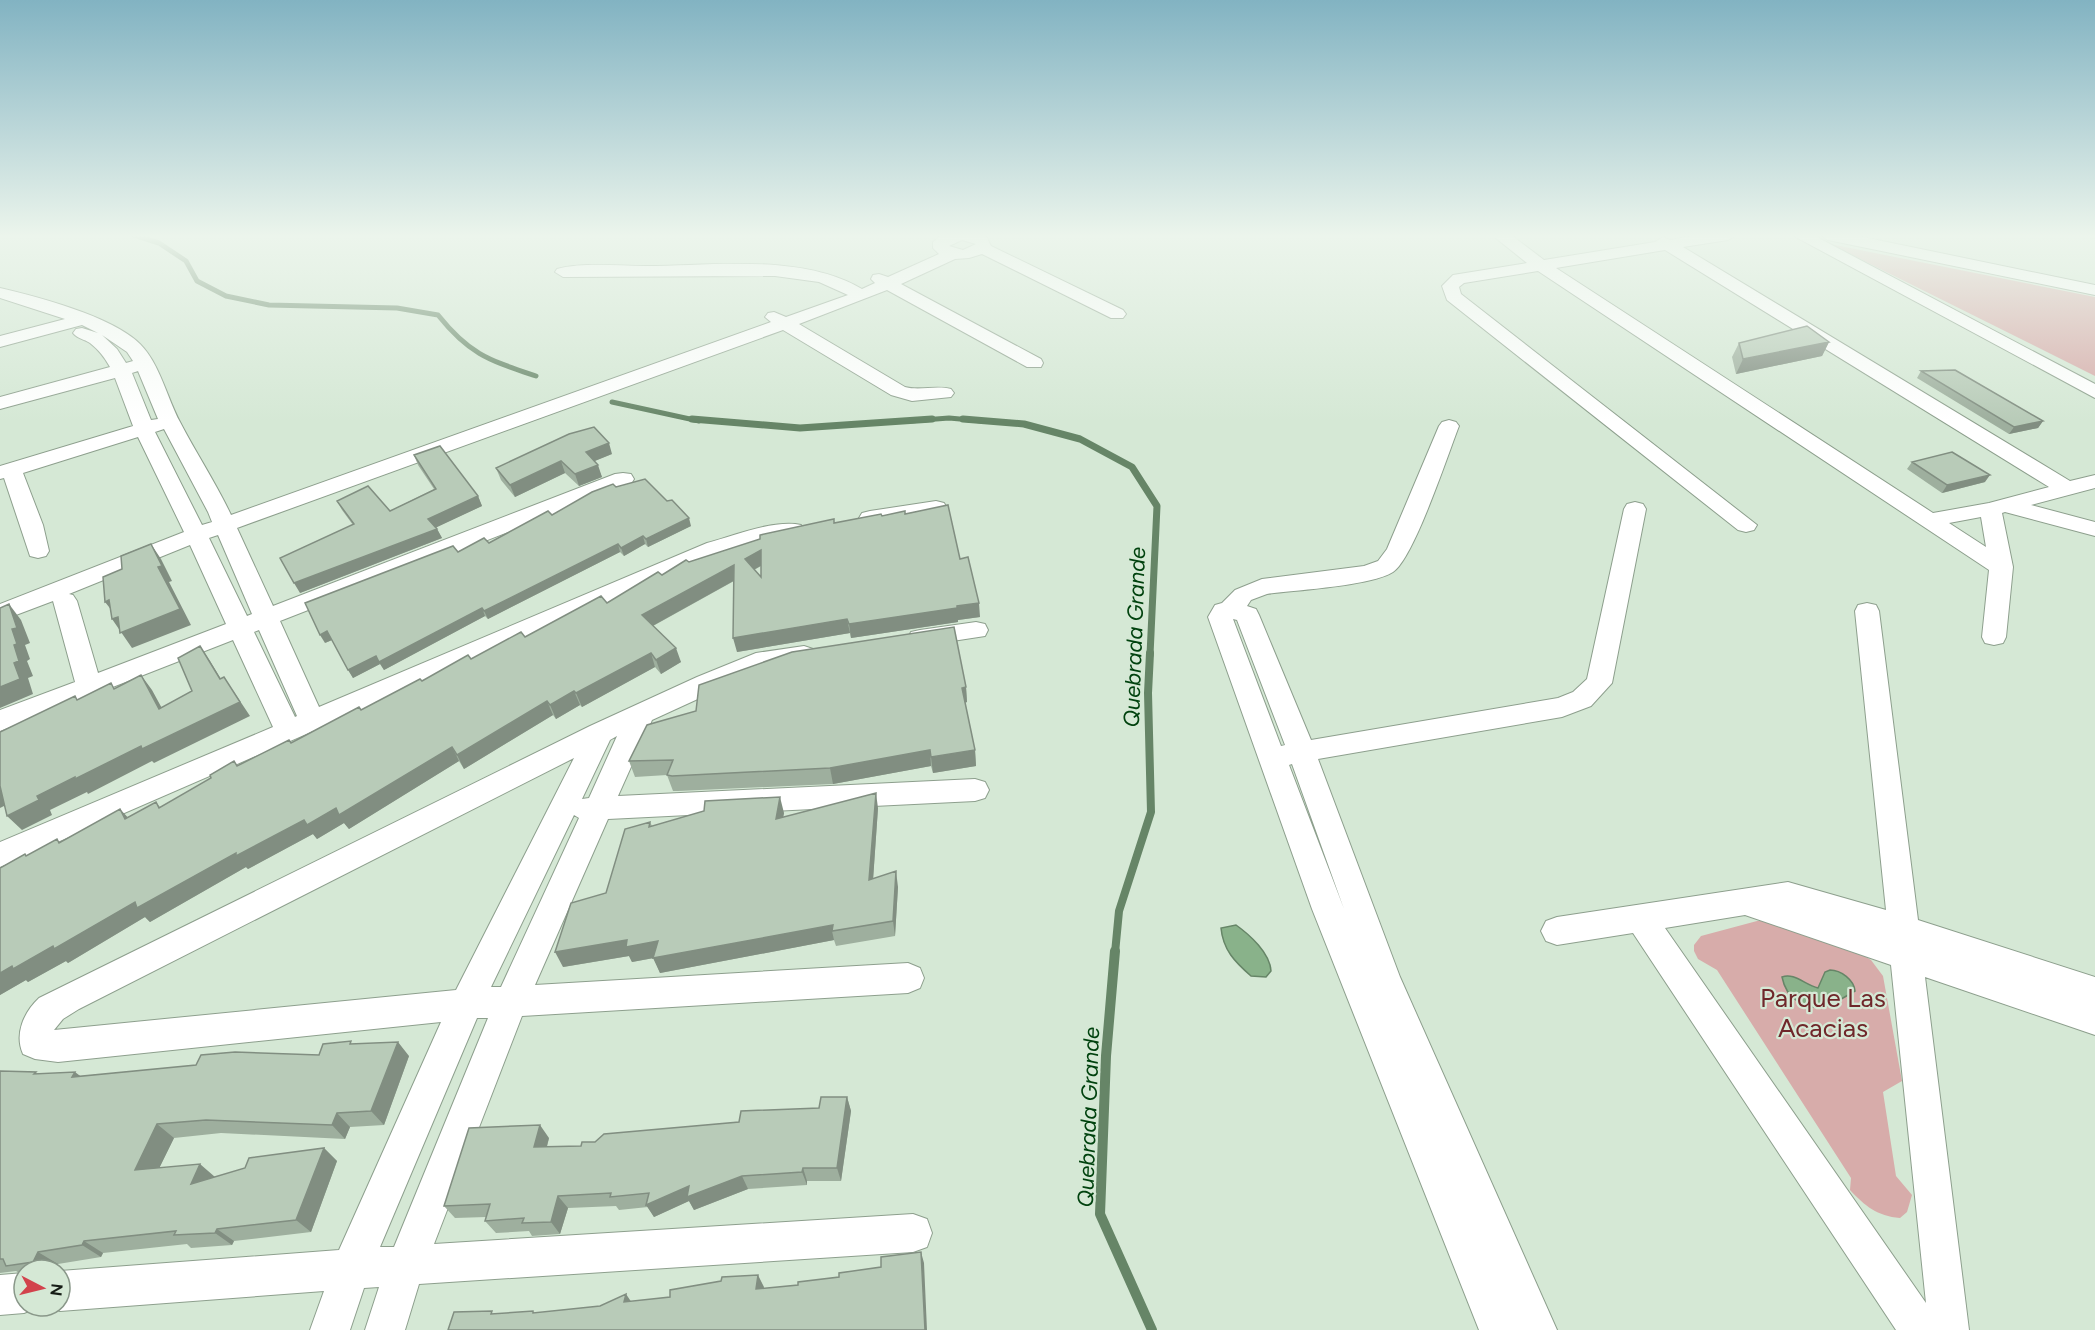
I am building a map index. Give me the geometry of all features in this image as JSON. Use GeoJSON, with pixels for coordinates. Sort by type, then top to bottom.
{"type":"FeatureCollection","features":[{"type":"Feature","properties":{"kind":"street"},"geometry":{"type":"LineString","coordinates":[[16,297],[84,319],[114,334],[134,348],[144,363],[169,421],[222,518],[312,720]]}},
{"type":"Feature","properties":{"kind":"street"},"geometry":{"type":"LineString","coordinates":[[0,595],[843,297]]}},
{"type":"Feature","properties":{"kind":"street"},"geometry":{"type":"LineString","coordinates":[[913,297],[1034,363]]}},
{"type":"Feature","properties":{"kind":"street"},"geometry":{"type":"LineString","coordinates":[[1082,297],[1117,314]]}},
{"type":"Feature","properties":{"kind":"street"},"geometry":{"type":"LineString","coordinates":[[1454,297],[1746,525]]}},
{"type":"Feature","properties":{"kind":"street"},"geometry":{"type":"LineString","coordinates":[[1589,297],[2001,567]]}},
{"type":"Feature","properties":{"kind":"street"},"geometry":{"type":"LineString","coordinates":[[1753,297],[2064,487]]}},
{"type":"Feature","properties":{"kind":"street"},"geometry":{"type":"LineString","coordinates":[[1917,297],[2095,392]]}},
{"type":"Feature","properties":{"kind":"street"},"geometry":{"type":"LineString","coordinates":[[0,304],[62,325],[94,339],[111,353],[121,370],[144,429],[216,575],[288,731]]}},
{"type":"Feature","properties":{"kind":"street"},"geometry":{"type":"LineString","coordinates":[[0,342],[84,319]]}},
{"type":"Feature","properties":{"kind":"street"},"geometry":{"type":"LineString","coordinates":[[779,320],[898,391],[912,395],[944,393]]}},
{"type":"Feature","properties":{"kind":"street"},"geometry":{"type":"LineString","coordinates":[[0,403],[144,363]]}},
{"type":"Feature","properties":{"kind":"street"},"geometry":{"type":"LineString","coordinates":[[38,551],[32,525],[5,472],[169,421]]}},
{"type":"Feature","properties":{"kind":"street"},"geometry":{"type":"LineString","coordinates":[[1449,426],[1398,551],[1386,567],[1368,573],[1262,587],[1243,595],[1231,609],[1220,616],[1288,755],[1537,1330]]}},
{"type":"Feature","properties":{"kind":"street"},"geometry":{"type":"LineString","coordinates":[[0,721],[623,479]]}},
{"type":"Feature","properties":{"kind":"street"},"geometry":{"type":"LineString","coordinates":[[1929,520],[1997,507],[2064,487],[2095,481]]}},
{"type":"Feature","properties":{"kind":"street"},"geometry":{"type":"LineString","coordinates":[[1997,507],[2095,529]]}},
{"type":"Feature","properties":{"kind":"street"},"geometry":{"type":"LineString","coordinates":[[1994,637],[2001,567],[1997,507]]}},
{"type":"Feature","properties":{"kind":"street"},"geometry":{"type":"LineString","coordinates":[[0,855],[716,548],[760,535],[936,508]]}},
{"type":"Feature","properties":{"kind":"street"},"geometry":{"type":"LineString","coordinates":[[1288,755],[1562,707],[1582,699],[1599,683],[1635,509]]}},
{"type":"Feature","properties":{"kind":"street"},"geometry":{"type":"LineString","coordinates":[[0,613],[192,529]]}},
{"type":"Feature","properties":{"kind":"street"},"geometry":{"type":"LineString","coordinates":[[216,575],[242,567]]}},
{"type":"Feature","properties":{"kind":"street"},"geometry":{"type":"LineString","coordinates":[[65,600],[89,687]]}},
{"type":"Feature","properties":{"kind":"street"},"geometry":{"type":"LineString","coordinates":[[1867,611],[1949,1330]]}},
{"type":"Feature","properties":{"kind":"street"},"geometry":{"type":"LineString","coordinates":[[895,641],[976,630]]}},
{"type":"Feature","properties":{"kind":"street"},"geometry":{"type":"LineString","coordinates":[[826,652],[756,662],[706,682],[600,733],[63,1001],[45,1012],[36,1027],[35,1043],[58,1046],[97,1043],[512,1000],[908,978]]}},
{"type":"Feature","properties":{"kind":"street"},"geometry":{"type":"LineString","coordinates":[[385,1330],[405,1267],[512,1000],[641,714]]}},
{"type":"Feature","properties":{"kind":"street"},"geometry":{"type":"LineString","coordinates":[[330,1330],[351,1269],[466,1004],[600,733]]}},
{"type":"Feature","properties":{"kind":"street"},"geometry":{"type":"LineString","coordinates":[[1288,755],[1328,909],[1499,1330]]}},
{"type":"Feature","properties":{"kind":"street"},"geometry":{"type":"LineString","coordinates":[[564,809],[975,790]]}},
{"type":"Feature","properties":{"kind":"street"},"geometry":{"type":"LineString","coordinates":[[1557,932],[1746,902],[2095,992]]}},
{"type":"Feature","properties":{"kind":"street"},"geometry":{"type":"LineString","coordinates":[[1641,919],[1920,1330]]}},
{"type":"Feature","properties":{"kind":"street"},"geometry":{"type":"LineString","coordinates":[[1904,942],[2095,1020]]}},
{"type":"Feature","properties":{"kind":"street"},"geometry":{"type":"LineString","coordinates":[[72,1290],[351,1269],[913,1233]]}},
{"type":"Feature","properties":{"kind":"green space"},"geometry":{"type":"Polygon","coordinates":[[[1937,297],[2095,297],[2095,376],[1937,297]]]}},
{"type":"Feature","properties":{"kind":"green space","name":"Parque Las Acacias"},"geometry":{"type":"Polygon","coordinates":[[[1757,921],[1765,921],[1863,955],[1871,960],[1883,976],[1902,1081],[1883,1092],[1896,1176],[1912,1195],[1907,1212],[1900,1218],[1872,1209],[1850,1190],[1851,1178],[1717,970],[1698,959],[1694,951],[1694,945],[1701,936],[1757,921]]]}},
{"type":"Feature","properties":{"kind":"shaded area"},"geometry":{"type":"Polygon","coordinates":[[[1236,925],[1263,951],[1271,971],[1266,977],[1251,976],[1227,949],[1221,928],[1236,925]]]}},
{"type":"Feature","properties":{"kind":"shaded area"},"geometry":{"type":"Polygon","coordinates":[[[1830,970],[1846,976],[1855,991],[1827,1006],[1812,1007],[1794,999],[1787,990],[1782,977],[1795,977],[1818,988],[1825,972],[1830,970]]]}},
{"type":"Feature","properties":{"kind":"building"},"geometry":{"type":"Polygon","coordinates":[[[1807,326],[1829,342],[1743,359],[1739,343],[1807,326]]]}},
{"type":"Feature","properties":{"kind":"building"},"geometry":{"type":"Polygon","coordinates":[[[1955,370],[2043,421],[2014,427],[1921,371],[1955,370]]]}},
{"type":"Feature","properties":{"kind":"building"},"geometry":{"type":"Polygon","coordinates":[[[594,427],[609,443],[586,452],[598,465],[575,474],[561,461],[510,485],[496,468],[569,434],[594,427]]]}},
{"type":"Feature","properties":{"kind":"building"},"geometry":{"type":"Polygon","coordinates":[[[440,446],[478,496],[428,519],[437,529],[294,583],[280,558],[354,524],[337,501],[368,486],[390,511],[436,489],[414,455],[440,446]]]}},
{"type":"Feature","properties":{"kind":"building"},"geometry":{"type":"Polygon","coordinates":[[[1952,452],[1990,475],[1947,485],[1912,462],[1952,452]]]}},
{"type":"Feature","properties":{"kind":"building"},"geometry":{"type":"Polygon","coordinates":[[[645,479],[667,501],[672,500],[689,518],[646,539],[643,536],[621,548],[618,544],[484,611],[482,608],[379,662],[376,656],[348,670],[327,631],[320,635],[305,603],[453,546],[458,552],[484,538],[489,543],[548,511],[552,515],[592,492],[613,484],[616,487],[645,479]]]}},
{"type":"Feature","properties":{"kind":"building"},"geometry":{"type":"Polygon","coordinates":[[[948,505],[960,559],[968,557],[979,603],[849,624],[847,619],[733,638],[734,565],[642,615],[676,648],[656,660],[651,653],[550,705],[547,701],[457,755],[452,747],[339,815],[336,808],[307,825],[304,820],[236,856],[236,853],[137,908],[135,902],[54,949],[53,946],[13,969],[12,966],[0,973],[0,868],[25,854],[26,856],[57,839],[59,843],[120,809],[125,819],[156,802],[159,808],[211,778],[210,775],[234,761],[237,766],[289,740],[291,743],[359,707],[361,710],[420,679],[422,681],[468,655],[471,659],[521,632],[525,637],[601,596],[607,603],[658,572],[662,575],[686,560],[689,562],[760,539],[760,535],[829,520],[834,519],[834,523],[881,514],[882,516],[905,511],[905,514],[948,505]],[[761,550],[745,559],[761,577],[761,550]]]}},
{"type":"Feature","properties":{"kind":"building"},"geometry":{"type":"Polygon","coordinates":[[[151,544],[162,566],[158,567],[180,609],[120,633],[118,617],[112,619],[109,600],[105,602],[103,577],[122,569],[121,556],[151,544]]]}},
{"type":"Feature","properties":{"kind":"building"},"geometry":{"type":"Polygon","coordinates":[[[9,604],[17,628],[12,629],[19,661],[14,663],[20,679],[0,687],[0,608],[9,604]]]}},
{"type":"Feature","properties":{"kind":"building"},"geometry":{"type":"Polygon","coordinates":[[[954,627],[966,687],[962,688],[975,750],[931,757],[930,750],[830,768],[672,776],[667,775],[673,760],[629,761],[647,725],[696,711],[699,685],[792,652],[954,627]]]}},
{"type":"Feature","properties":{"kind":"building"},"geometry":{"type":"Polygon","coordinates":[[[200,646],[220,679],[224,677],[240,702],[142,749],[141,746],[75,779],[75,777],[37,796],[39,800],[7,816],[0,786],[0,732],[75,696],[77,700],[111,683],[114,689],[141,675],[159,709],[192,691],[178,658],[200,646]]]}},
{"type":"Feature","properties":{"kind":"building"},"geometry":{"type":"Polygon","coordinates":[[[876,793],[869,880],[896,871],[893,921],[832,931],[833,925],[653,958],[658,941],[626,947],[627,940],[555,952],[571,903],[606,893],[625,829],[650,822],[649,827],[704,811],[705,801],[780,797],[776,819],[876,793]]]}},
{"type":"Feature","properties":{"kind":"building"},"geometry":{"type":"Polygon","coordinates":[[[351,1041],[350,1044],[398,1042],[371,1111],[337,1113],[332,1125],[206,1120],[157,1124],[135,1170],[200,1164],[191,1184],[245,1168],[249,1158],[324,1148],[296,1220],[217,1229],[215,1233],[174,1235],[176,1231],[84,1241],[82,1245],[38,1252],[35,1258],[12,1258],[12,1265],[6,1266],[3,1259],[0,1259],[0,1071],[36,1072],[34,1074],[75,1072],[72,1077],[196,1065],[201,1055],[235,1052],[319,1055],[323,1044],[351,1041]]]}},
{"type":"Feature","properties":{"kind":"building"},"geometry":{"type":"Polygon","coordinates":[[[821,1097],[847,1097],[837,1168],[803,1168],[802,1172],[742,1176],[687,1197],[689,1186],[646,1205],[649,1193],[610,1197],[611,1193],[558,1196],[551,1222],[522,1223],[524,1218],[485,1221],[490,1204],[444,1206],[469,1128],[540,1125],[534,1147],[581,1146],[582,1142],[595,1142],[604,1134],[739,1122],[741,1111],[819,1108],[821,1097]]]}},
{"type":"Feature","properties":{"kind":"building"},"geometry":{"type":"Polygon","coordinates":[[[921,1252],[925,1330],[448,1330],[454,1312],[492,1311],[491,1314],[533,1311],[533,1313],[600,1306],[626,1294],[624,1302],[670,1297],[670,1290],[721,1281],[722,1277],[758,1275],[756,1289],[798,1285],[798,1282],[839,1277],[839,1273],[881,1267],[881,1257],[921,1252]]]}},
{"type":"Feature","properties":{"kind":"waterway","name":"Quebrada Grande"},"geometry":{"type":"LineString","coordinates":[[231,297],[269,305],[397,308],[438,315],[471,348],[493,360],[536,376]]}},
{"type":"Feature","properties":{"kind":"waterway","name":"Quebrada Grande"},"geometry":{"type":"LineString","coordinates":[[612,402],[699,421]]}},
{"type":"Feature","properties":{"kind":"waterway","name":"Quebrada Grande"},"geometry":{"type":"LineString","coordinates":[[910,421],[949,418],[982,421]]}},
{"type":"Feature","properties":{"kind":"waterway","name":"Quebrada Grande"},"geometry":{"type":"LineString","coordinates":[[692,419],[800,428],[932,419]]}},
{"type":"Feature","properties":{"kind":"waterway","name":"Quebrada Grande"},"geometry":{"type":"LineString","coordinates":[[963,419],[1024,424],[1080,439],[1132,467],[1157,506],[1150,655]]}},
{"type":"Feature","properties":{"kind":"waterway","name":"Quebrada Grande"},"geometry":{"type":"LineString","coordinates":[[1115,953],[1119,911],[1151,812],[1148,693],[1150,653]]}},
{"type":"Feature","properties":{"kind":"waterway","name":"Quebrada Grande"},"geometry":{"type":"LineString","coordinates":[[1115,951],[1106,1056],[1100,1214],[1152,1330]]}}]}
